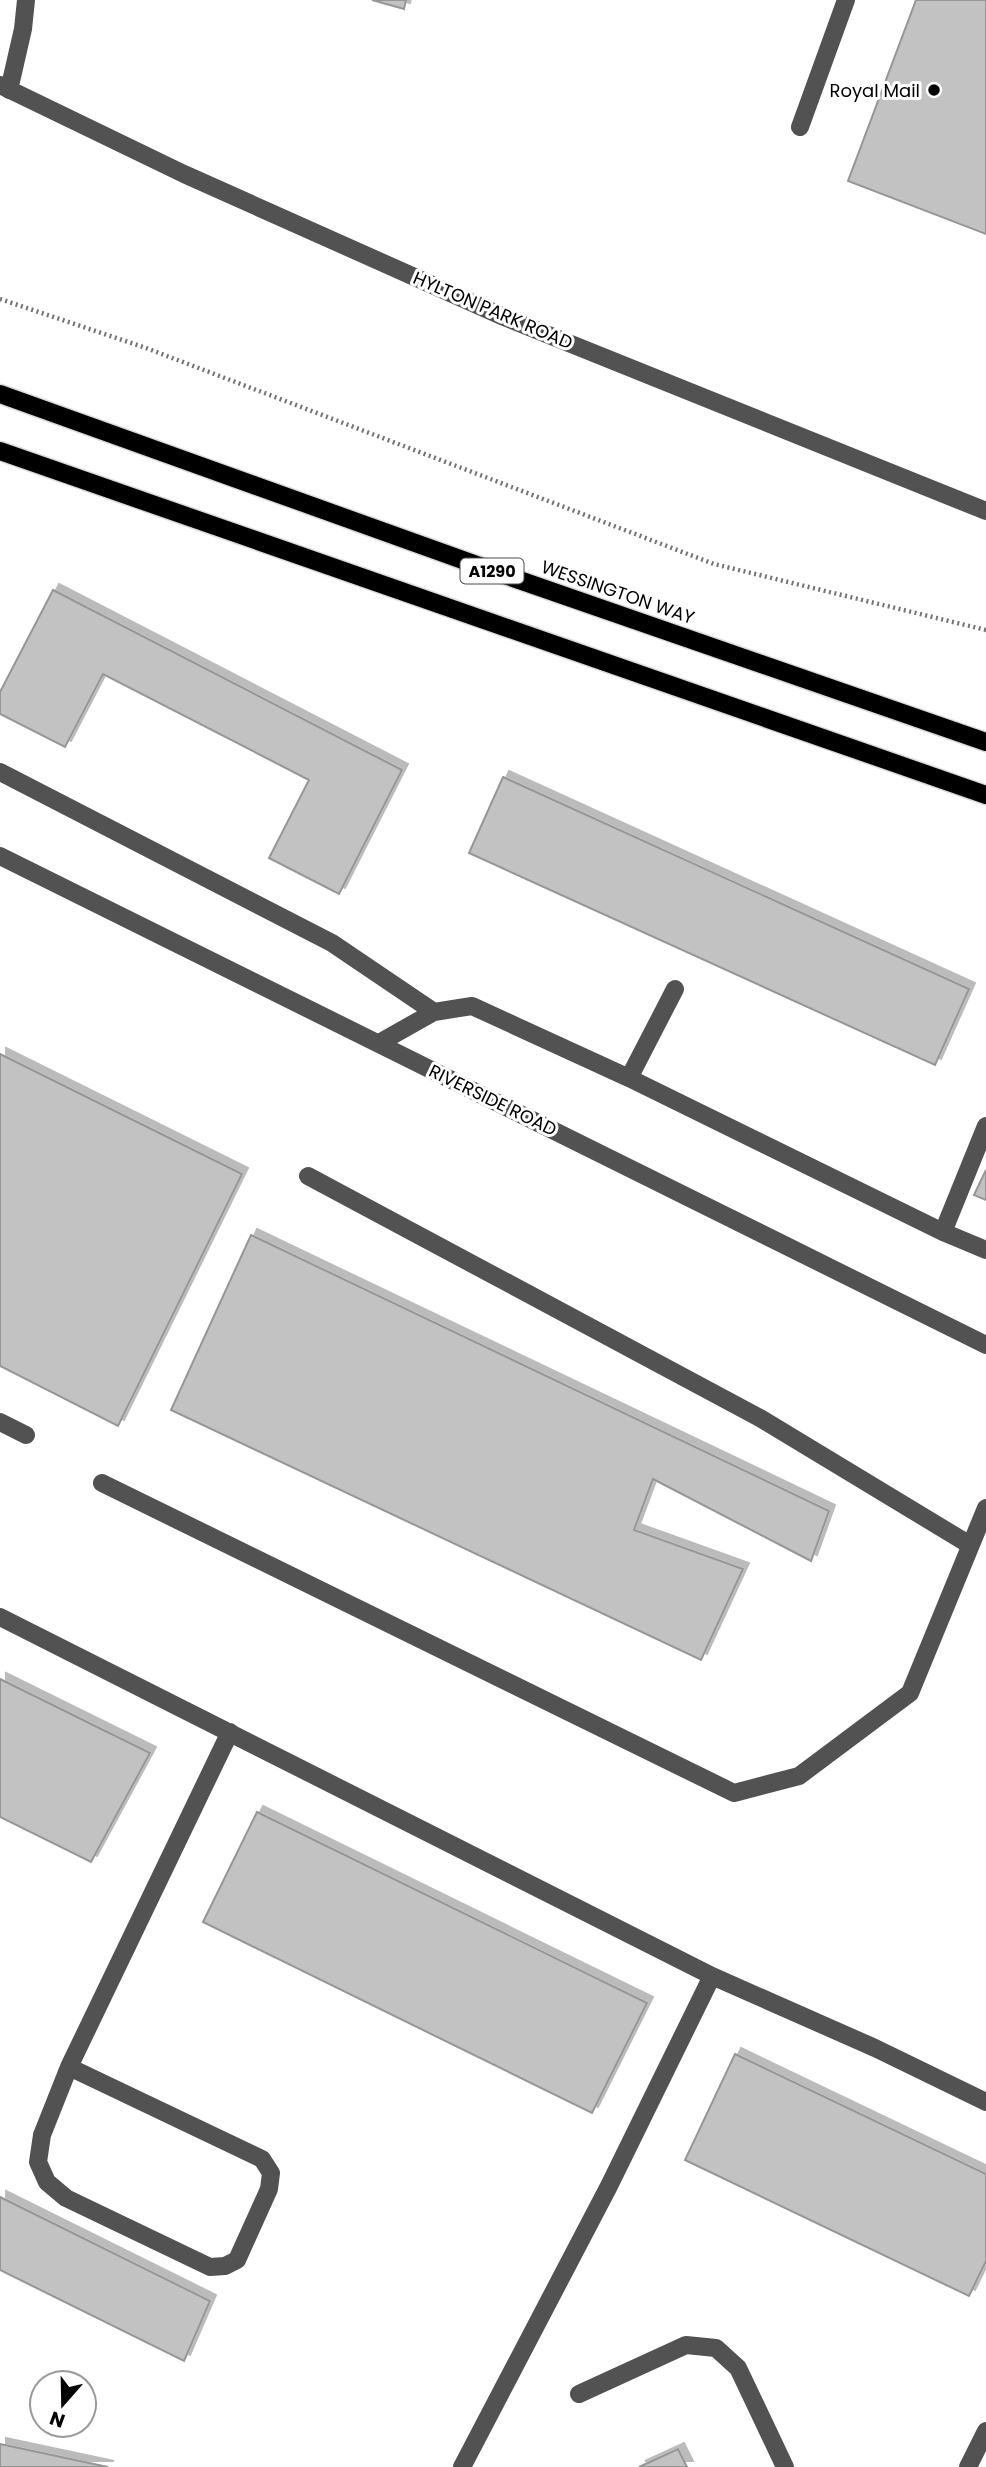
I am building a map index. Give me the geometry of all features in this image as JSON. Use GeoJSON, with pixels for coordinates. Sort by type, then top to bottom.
{"type":"FeatureCollection","features":[{"type":"Feature","properties":{"kind":"main road","name":"WESSINGTON WAY"},"geometry":{"type":"LineString","coordinates":[[0,394],[486,569],[986,742]]}},
{"type":"Feature","properties":{"kind":"main road"},"geometry":{"type":"LineString","coordinates":[[0,451],[986,795]]}},
{"type":"Feature","properties":{"kind":"street"},"geometry":{"type":"LineString","coordinates":[[5,87],[23,29],[26,0]]}},
{"type":"Feature","properties":{"kind":"street"},"geometry":{"type":"LineString","coordinates":[[800,127],[843,1]]}},
{"type":"Feature","properties":{"kind":"street","name":"HYLTON PARK ROAD"},"geometry":{"type":"LineString","coordinates":[[5,87],[184,174],[504,317],[986,511]]}},
{"type":"Feature","properties":{"kind":"street"},"geometry":{"type":"LineString","coordinates":[[0,772],[332,943],[434,1012]]}},
{"type":"Feature","properties":{"kind":"street","name":"RIVERSIDE ROAD"},"geometry":{"type":"LineString","coordinates":[[0,856],[986,1345]]}},
{"type":"Feature","properties":{"kind":"street"},"geometry":{"type":"LineString","coordinates":[[629,1078],[675,989]]}},
{"type":"Feature","properties":{"kind":"street"},"geometry":{"type":"LineString","coordinates":[[379,1043],[434,1012],[472,1006],[629,1078],[943,1232],[986,1250]]}},
{"type":"Feature","properties":{"kind":"street"},"geometry":{"type":"LineString","coordinates":[[943,1232],[986,1126]]}},
{"type":"Feature","properties":{"kind":"street"},"geometry":{"type":"LineString","coordinates":[[308,1176],[760,1418],[970,1545]]}},
{"type":"Feature","properties":{"kind":"street"},"geometry":{"type":"LineString","coordinates":[[0,1422],[26,1435]]}},
{"type":"Feature","properties":{"kind":"street"},"geometry":{"type":"LineString","coordinates":[[102,1483],[734,1793],[799,1776],[910,1693],[986,1508]]}},
{"type":"Feature","properties":{"kind":"street"},"geometry":{"type":"LineString","coordinates":[[0,1617],[712,1976],[874,2048],[986,2102]]}},
{"type":"Feature","properties":{"kind":"street"},"geometry":{"type":"LineString","coordinates":[[69,2067],[262,2159],[271,2172],[269,2189],[237,2260],[225,2266],[210,2267],[66,2199],[47,2182],[38,2162],[42,2135],[69,2067],[230,1732]]}},
{"type":"Feature","properties":{"kind":"street"},"geometry":{"type":"LineString","coordinates":[[462,2467],[609,2186],[712,1976]]}},
{"type":"Feature","properties":{"kind":"street"},"geometry":{"type":"LineString","coordinates":[[579,2394],[686,2345],[716,2348],[738,2368],[785,2467]]}},
{"type":"Feature","properties":{"kind":"street"},"geometry":{"type":"LineString","coordinates":[[968,2467],[985,2435]]}},
{"type":"Feature","properties":{"kind":"path"},"geometry":{"type":"LineString","coordinates":[[0,299],[146,348],[714,564],[986,630]]}},
{"type":"Feature","properties":{"kind":"building"},"geometry":{"type":"Polygon","coordinates":[[[372,0],[406,0],[404,9],[372,0]]]}},
{"type":"Feature","properties":{"kind":"building","name":"Royal Mail"},"geometry":{"type":"Polygon","coordinates":[[[916,0],[986,0],[986,234],[848,181],[916,0]]]}},
{"type":"Feature","properties":{"kind":"building"},"geometry":{"type":"Polygon","coordinates":[[[53,590],[402,770],[339,894],[269,858],[309,780],[103,674],[65,747],[0,714],[0,692],[53,590]]]}},
{"type":"Feature","properties":{"kind":"building"},"geometry":{"type":"Polygon","coordinates":[[[503,777],[969,989],[935,1065],[469,853],[503,777]]]}},
{"type":"Feature","properties":{"kind":"building"},"geometry":{"type":"Polygon","coordinates":[[[0,1054],[242,1174],[118,1426],[0,1366],[0,1054]]]}},
{"type":"Feature","properties":{"kind":"building"},"geometry":{"type":"Polygon","coordinates":[[[986,1170],[986,1200],[974,1195],[986,1170]]]}},
{"type":"Feature","properties":{"kind":"building"},"geometry":{"type":"Polygon","coordinates":[[[251,1235],[829,1511],[811,1561],[653,1479],[634,1530],[743,1569],[701,1660],[171,1410],[251,1235]]]}},
{"type":"Feature","properties":{"kind":"building"},"geometry":{"type":"Polygon","coordinates":[[[0,1679],[150,1753],[91,1862],[0,1817],[0,1679]]]}},
{"type":"Feature","properties":{"kind":"building"},"geometry":{"type":"Polygon","coordinates":[[[257,1812],[647,2003],[592,2113],[203,1922],[257,1812]]]}},
{"type":"Feature","properties":{"kind":"building"},"geometry":{"type":"Polygon","coordinates":[[[735,2054],[986,2174],[986,2261],[969,2296],[685,2160],[735,2054]]]}},
{"type":"Feature","properties":{"kind":"building"},"geometry":{"type":"Polygon","coordinates":[[[0,2197],[210,2301],[184,2361],[0,2270],[0,2197]]]}},
{"type":"Feature","properties":{"kind":"building"},"geometry":{"type":"Polygon","coordinates":[[[0,2444],[108,2467],[0,2467],[0,2444]]]}},
{"type":"Feature","properties":{"kind":"building"},"geometry":{"type":"Polygon","coordinates":[[[678,2449],[687,2467],[639,2467],[678,2449]]]}},
{"type":"Feature","properties":{"kind":"place","name":"Royal Mail"},"geometry":{"type":"Point","coordinates":[934,90]}}]}
